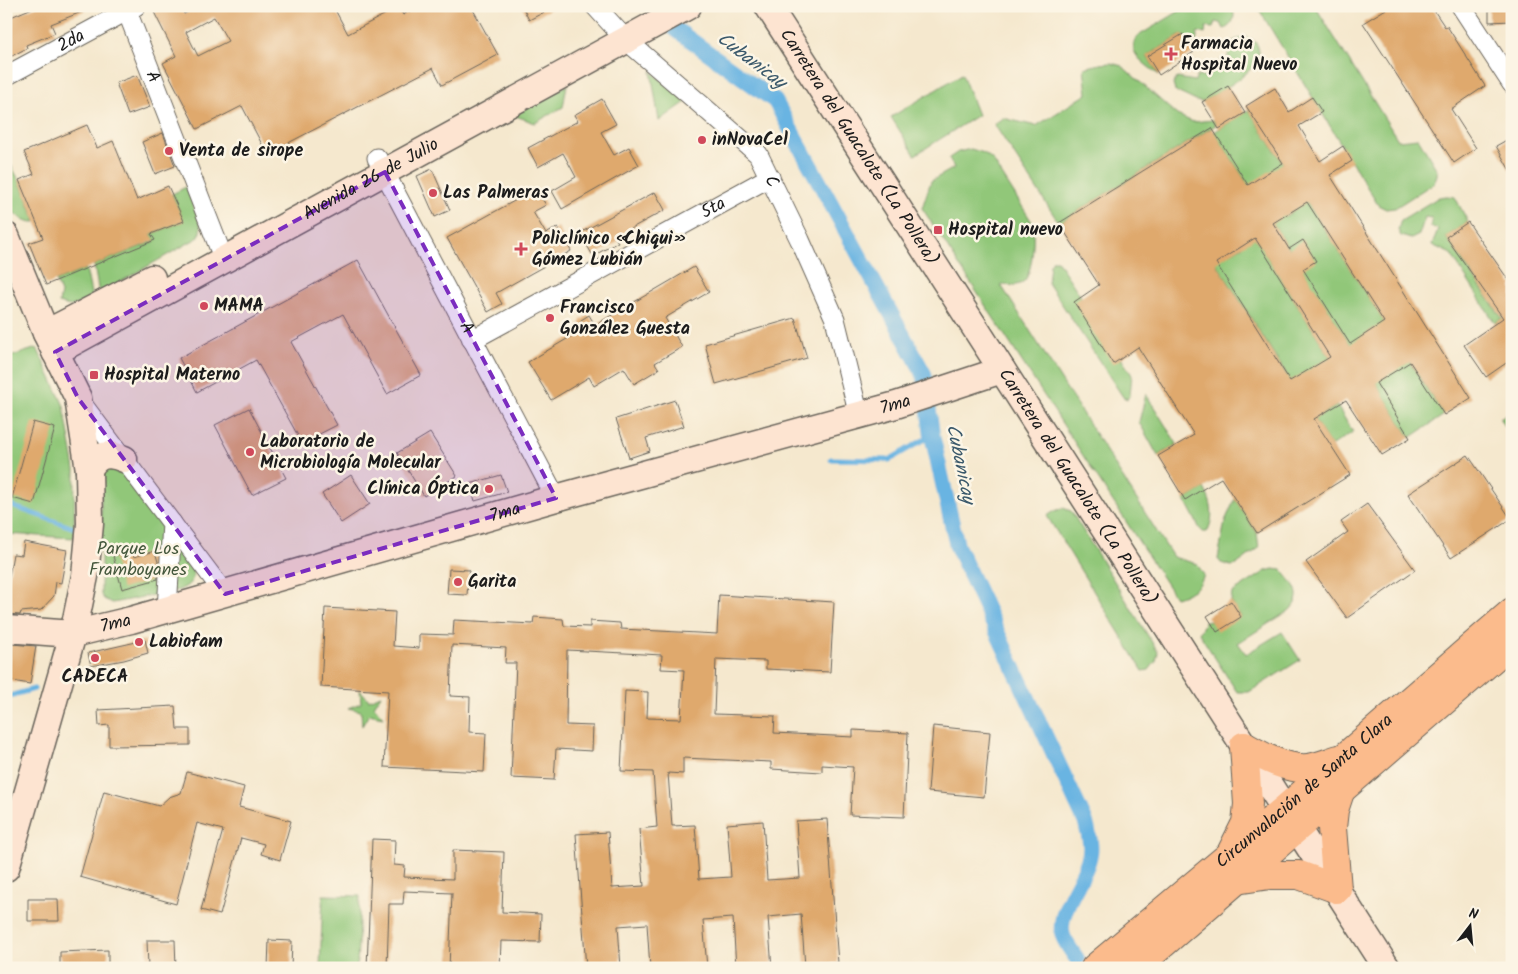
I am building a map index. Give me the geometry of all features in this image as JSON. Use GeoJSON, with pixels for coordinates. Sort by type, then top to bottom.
{"type":"FeatureCollection","features":[{"type":"Feature","properties":{"kind":"highway","name":"Circunvalación de Santa Clara"},"geometry":{"type":"LineString","coordinates":[[1135,968],[1233,868],[1291,818],[1343,758],[1512,612]]}},
{"type":"Feature","properties":{"kind":"highway","name":"Circunvalación de Santa Clara"},"geometry":{"type":"LineString","coordinates":[[1291,818],[1341,789],[1512,642]]}},
{"type":"Feature","properties":{"kind":"highway"},"geometry":{"type":"LineString","coordinates":[[1244,746],[1265,758],[1308,768],[1343,758]]}},
{"type":"Feature","properties":{"kind":"highway"},"geometry":{"type":"LineString","coordinates":[[1244,746],[1248,804],[1246,823],[1233,868],[1270,875],[1299,875],[1337,889],[1332,828],[1334,810],[1341,789]]}},
{"type":"Feature","properties":{"kind":"highway","name":"Circunvalación de Santa Clara"},"geometry":{"type":"LineString","coordinates":[[1095,968],[1233,868]]}},
{"type":"Feature","properties":{"kind":"main road"},"geometry":{"type":"LineString","coordinates":[[756,6],[788,36]]}},
{"type":"Feature","properties":{"kind":"main road","name":"Carretera del Guacalote (La Pollera)"},"geometry":{"type":"LineString","coordinates":[[768,6],[1387,968]]}},
{"type":"Feature","properties":{"kind":"main road"},"geometry":{"type":"LineString","coordinates":[[786,6],[788,36]]}},
{"type":"Feature","properties":{"kind":"main road","name":"Avenida 26 de Julio"},"geometry":{"type":"LineString","coordinates":[[46,332],[221,251],[675,8]]}},
{"type":"Feature","properties":{"kind":"main road"},"geometry":{"type":"LineString","coordinates":[[6,236],[46,332],[78,398],[89,470],[89,533],[85,576],[73,634],[6,868]]}},
{"type":"Feature","properties":{"kind":"main road","name":"Avenida 26 de Julio"},"geometry":{"type":"LineString","coordinates":[[46,332],[51,320],[61,321],[76,317],[134,288],[221,251]]}},
{"type":"Feature","properties":{"kind":"main road","name":"7ma"},"geometry":{"type":"LineString","coordinates":[[6,628],[73,634],[167,610],[556,498],[858,416],[1002,370]]}},
{"type":"Feature","properties":{"kind":"main road"},"geometry":{"type":"LineString","coordinates":[[89,470],[92,463],[103,455],[110,454],[124,459]]}},
{"type":"Feature","properties":{"kind":"street","name":"C"},"geometry":{"type":"LineString","coordinates":[[594,6],[629,32],[704,108],[758,154],[835,319],[858,416]]}},
{"type":"Feature","properties":{"kind":"street"},"geometry":{"type":"LineString","coordinates":[[1461,6],[1512,84]]}},
{"type":"Feature","properties":{"kind":"street","name":"2da"},"geometry":{"type":"LineString","coordinates":[[6,76],[129,8]]}},
{"type":"Feature","properties":{"kind":"street","name":"A"},"geometry":{"type":"LineString","coordinates":[[129,8],[221,251]]}},
{"type":"Feature","properties":{"kind":"street","name":"A"},"geometry":{"type":"LineString","coordinates":[[381,165],[556,498]]}},
{"type":"Feature","properties":{"kind":"street","name":"5ta"},"geometry":{"type":"LineString","coordinates":[[472,340],[770,177]]}},
{"type":"Feature","properties":{"kind":"street"},"geometry":{"type":"LineString","coordinates":[[78,398],[225,594]]}},
{"type":"Feature","properties":{"kind":"street"},"geometry":{"type":"LineString","coordinates":[[167,610],[172,523]]}},
{"type":"Feature","properties":{"kind":"highlighted area"},"geometry":{"type":"Polygon","coordinates":[[[385,172],[556,498],[225,594],[78,398],[55,352],[385,172]]]}},
{"type":"Feature","properties":{"kind":"green space"},"geometry":{"type":"Polygon","coordinates":[[[1188,6],[1232,6],[1234,13],[1232,23],[1224,29],[1221,23],[1215,22],[1213,28],[1206,27],[1205,34],[1198,32],[1194,52],[1183,34],[1147,56],[1159,75],[1143,63],[1135,53],[1134,42],[1138,36],[1188,6]]]}},
{"type":"Feature","properties":{"kind":"green space"},"geometry":{"type":"Polygon","coordinates":[[[1257,6],[1315,6],[1398,140],[1418,138],[1437,170],[1434,183],[1395,208],[1386,209],[1378,205],[1257,6]]]}},
{"type":"Feature","properties":{"kind":"green space"},"geometry":{"type":"Polygon","coordinates":[[[1246,37],[1256,43],[1259,55],[1255,63],[1239,79],[1202,102],[1175,91],[1173,84],[1177,78],[1195,81],[1197,76],[1204,77],[1205,71],[1212,73],[1214,66],[1218,67],[1220,60],[1227,61],[1231,42],[1246,37]]]}},
{"type":"Feature","properties":{"kind":"green space"},"geometry":{"type":"Polygon","coordinates":[[[1111,63],[1122,66],[1177,115],[1193,122],[1213,120],[1216,125],[1059,223],[994,124],[1003,118],[1036,126],[1087,94],[1084,68],[1111,63]]]}},
{"type":"Feature","properties":{"kind":"green space"},"geometry":{"type":"Polygon","coordinates":[[[651,71],[686,102],[659,121],[651,71]]]}},
{"type":"Feature","properties":{"kind":"green space"},"geometry":{"type":"Polygon","coordinates":[[[962,74],[978,115],[915,155],[891,117],[962,74]]]}},
{"type":"Feature","properties":{"kind":"green space"},"geometry":{"type":"Polygon","coordinates":[[[567,85],[563,107],[535,123],[513,115],[567,85]]]}},
{"type":"Feature","properties":{"kind":"green space"},"geometry":{"type":"Polygon","coordinates":[[[1249,110],[1291,176],[1256,197],[1214,132],[1249,110]]]}},
{"type":"Feature","properties":{"kind":"green space"},"geometry":{"type":"Polygon","coordinates":[[[971,149],[984,153],[992,159],[1032,222],[1032,254],[1026,278],[1018,285],[1001,285],[1173,557],[1197,564],[1204,575],[1197,587],[1189,592],[1175,597],[922,208],[931,181],[954,168],[949,158],[958,152],[971,149]]]}},
{"type":"Feature","properties":{"kind":"green space"},"geometry":{"type":"Polygon","coordinates":[[[6,156],[19,180],[36,222],[27,221],[18,216],[6,202],[6,156]]]}},
{"type":"Feature","properties":{"kind":"green space"},"geometry":{"type":"Polygon","coordinates":[[[186,187],[201,226],[199,237],[99,294],[94,265],[155,241],[151,234],[183,221],[172,194],[186,187]]]}},
{"type":"Feature","properties":{"kind":"green space"},"geometry":{"type":"Polygon","coordinates":[[[1301,193],[1394,337],[1374,329],[1363,336],[1359,358],[1267,214],[1286,216],[1297,208],[1292,199],[1301,193]]]}},
{"type":"Feature","properties":{"kind":"green space"},"geometry":{"type":"Polygon","coordinates":[[[1439,197],[1455,197],[1468,222],[1446,237],[1502,318],[1495,323],[1451,254],[1432,245],[1438,229],[1430,227],[1432,218],[1425,217],[1419,235],[1411,239],[1401,236],[1398,230],[1401,220],[1439,197]]]}},
{"type":"Feature","properties":{"kind":"green space"},"geometry":{"type":"Polygon","coordinates":[[[1248,226],[1338,370],[1299,394],[1208,250],[1229,254],[1243,246],[1236,234],[1248,226]]]}},
{"type":"Feature","properties":{"kind":"green space"},"geometry":{"type":"Polygon","coordinates":[[[1053,260],[1057,260],[1132,375],[1130,395],[1127,399],[1123,397],[1048,283],[1050,265],[1053,260]]]}},
{"type":"Feature","properties":{"kind":"green space"},"geometry":{"type":"Polygon","coordinates":[[[86,269],[92,298],[72,306],[59,303],[61,293],[56,281],[86,269]]]}},
{"type":"Feature","properties":{"kind":"green space"},"geometry":{"type":"Polygon","coordinates":[[[37,348],[64,406],[75,470],[74,538],[6,534],[6,358],[37,348]]]}},
{"type":"Feature","properties":{"kind":"green space"},"geometry":{"type":"Polygon","coordinates":[[[1401,349],[1444,415],[1410,438],[1367,369],[1401,349]]]}},
{"type":"Feature","properties":{"kind":"green space"},"geometry":{"type":"Polygon","coordinates":[[[1146,394],[1177,444],[1158,456],[1139,422],[1146,394]]]}},
{"type":"Feature","properties":{"kind":"green space"},"geometry":{"type":"Polygon","coordinates":[[[1337,406],[1353,432],[1331,446],[1314,419],[1337,406]]]}},
{"type":"Feature","properties":{"kind":"green space"},"geometry":{"type":"Polygon","coordinates":[[[1512,411],[1512,435],[1500,419],[1512,411]]]}},
{"type":"Feature","properties":{"kind":"green space","name":"Parque Los Framboyanes"},"geometry":{"type":"Polygon","coordinates":[[[117,463],[193,571],[191,581],[179,590],[112,603],[101,595],[101,468],[117,463]]]}},
{"type":"Feature","properties":{"kind":"green space"},"geometry":{"type":"Polygon","coordinates":[[[1204,488],[1212,510],[1207,532],[1203,532],[1200,529],[1185,500],[1204,488]]]}},
{"type":"Feature","properties":{"kind":"green space"},"geometry":{"type":"Polygon","coordinates":[[[1235,499],[1257,533],[1259,548],[1236,565],[1231,566],[1221,563],[1218,559],[1225,521],[1235,499]]]}},
{"type":"Feature","properties":{"kind":"green space"},"geometry":{"type":"Polygon","coordinates":[[[1063,508],[1071,511],[1158,652],[1156,661],[1149,670],[1143,671],[1047,516],[1063,508]]]}},
{"type":"Feature","properties":{"kind":"green space"},"geometry":{"type":"Polygon","coordinates":[[[1273,569],[1282,570],[1296,589],[1297,599],[1290,610],[1238,643],[1246,654],[1282,632],[1300,660],[1249,692],[1237,692],[1199,633],[1205,622],[1241,617],[1231,601],[1232,593],[1266,571],[1273,569]]]}},
{"type":"Feature","properties":{"kind":"green space"},"geometry":{"type":"Polygon","coordinates":[[[360,690],[369,700],[381,695],[374,706],[383,717],[369,714],[362,726],[361,711],[348,708],[361,703],[360,690]]]}},
{"type":"Feature","properties":{"kind":"green space"},"geometry":{"type":"Polygon","coordinates":[[[323,895],[360,896],[357,968],[320,968],[323,895]]]}},
{"type":"Feature","properties":{"kind":"building"},"geometry":{"type":"Polygon","coordinates":[[[37,6],[94,7],[51,24],[55,33],[26,45],[27,48],[6,59],[6,19],[37,6]]]}},
{"type":"Feature","properties":{"kind":"building"},"geometry":{"type":"Polygon","coordinates":[[[165,6],[181,6],[184,14],[199,6],[333,6],[348,34],[399,7],[403,15],[419,6],[471,6],[498,55],[442,85],[433,68],[267,154],[242,106],[197,129],[163,63],[176,56],[154,12],[165,6]],[[214,17],[186,32],[198,56],[228,41],[214,17]]]}},
{"type":"Feature","properties":{"kind":"building"},"geometry":{"type":"Polygon","coordinates":[[[522,6],[556,6],[529,20],[522,6]]]}},
{"type":"Feature","properties":{"kind":"building"},"geometry":{"type":"Polygon","coordinates":[[[1391,6],[1431,6],[1445,27],[1447,26],[1485,86],[1451,109],[1476,148],[1454,163],[1363,23],[1391,6]]]}},
{"type":"Feature","properties":{"kind":"building"},"geometry":{"type":"Polygon","coordinates":[[[1489,6],[1512,6],[1512,21],[1489,22],[1489,6]]]}},
{"type":"Feature","properties":{"kind":"building","name":"Farmacia Hospital Nuevo"},"geometry":{"type":"Polygon","coordinates":[[[1183,34],[1194,52],[1159,75],[1147,56],[1183,34]]]}},
{"type":"Feature","properties":{"kind":"building"},"geometry":{"type":"Polygon","coordinates":[[[137,75],[150,107],[128,115],[116,83],[137,75]]]}},
{"type":"Feature","properties":{"kind":"building"},"geometry":{"type":"Polygon","coordinates":[[[1228,86],[1245,113],[1219,129],[1202,102],[1228,86]]]}},
{"type":"Feature","properties":{"kind":"building"},"geometry":{"type":"Polygon","coordinates":[[[1275,88],[1289,112],[1312,97],[1322,112],[1299,126],[1320,161],[1343,146],[1352,161],[1330,175],[1471,398],[1444,415],[1410,362],[1376,383],[1410,438],[1382,455],[1346,400],[1314,419],[1350,475],[1257,533],[1221,478],[1185,500],[1158,456],[1194,435],[1138,347],[1113,364],[1074,302],[1099,285],[1059,223],[1212,128],[1248,185],[1283,163],[1246,106],[1275,88]],[[1307,202],[1273,223],[1289,249],[1303,240],[1316,261],[1303,269],[1350,344],[1384,322],[1307,202]],[[1255,238],[1216,263],[1290,381],[1330,357],[1255,238]]]}},
{"type":"Feature","properties":{"kind":"building"},"geometry":{"type":"Polygon","coordinates":[[[602,99],[616,124],[601,132],[614,155],[629,147],[639,165],[562,209],[552,191],[576,177],[563,153],[538,167],[528,148],[578,121],[574,115],[602,99]]]}},
{"type":"Feature","properties":{"kind":"building"},"geometry":{"type":"Polygon","coordinates":[[[87,125],[97,148],[113,141],[137,200],[168,186],[184,221],[151,234],[155,240],[46,285],[29,243],[43,238],[19,180],[34,174],[24,152],[87,125]]]}},
{"type":"Feature","properties":{"kind":"building"},"geometry":{"type":"Polygon","coordinates":[[[163,133],[175,166],[155,174],[142,142],[163,133]]]}},
{"type":"Feature","properties":{"kind":"building"},"geometry":{"type":"Polygon","coordinates":[[[1512,137],[1512,174],[1496,146],[1512,137]]]}},
{"type":"Feature","properties":{"kind":"building","name":"Las Palmeras"},"geometry":{"type":"Polygon","coordinates":[[[432,169],[450,210],[435,217],[417,176],[432,169]]]}},
{"type":"Feature","properties":{"kind":"building"},"geometry":{"type":"Polygon","coordinates":[[[536,189],[546,205],[533,212],[546,234],[558,227],[571,251],[496,293],[502,304],[488,312],[447,238],[536,189]]]}},
{"type":"Feature","properties":{"kind":"building"},"geometry":{"type":"Polygon","coordinates":[[[655,192],[665,210],[615,237],[618,242],[593,256],[580,233],[655,192]]]}},
{"type":"Feature","properties":{"kind":"building"},"geometry":{"type":"Polygon","coordinates":[[[1468,222],[1512,285],[1512,359],[1486,377],[1464,345],[1503,318],[1446,237],[1468,222]]]}},
{"type":"Feature","properties":{"kind":"building"},"geometry":{"type":"Polygon","coordinates":[[[358,260],[421,375],[387,394],[343,314],[291,342],[337,425],[302,443],[256,360],[197,392],[179,358],[358,260]]]}},
{"type":"Feature","properties":{"kind":"building"},"geometry":{"type":"Polygon","coordinates":[[[694,267],[709,292],[665,318],[682,347],[655,363],[659,369],[634,384],[624,368],[594,386],[589,377],[551,400],[528,362],[577,333],[581,320],[589,315],[595,325],[694,267]]]}},
{"type":"Feature","properties":{"kind":"building"},"geometry":{"type":"Polygon","coordinates":[[[795,318],[807,358],[716,384],[705,344],[795,318]]]}},
{"type":"Feature","properties":{"kind":"building"},"geometry":{"type":"Polygon","coordinates":[[[675,400],[684,426],[646,438],[650,451],[629,458],[616,419],[675,400]]]}},
{"type":"Feature","properties":{"kind":"building","name":"Laboratorio de Microbiología Molecular"},"geometry":{"type":"Polygon","coordinates":[[[249,408],[286,478],[252,495],[215,425],[249,408]]]}},
{"type":"Feature","properties":{"kind":"building"},"geometry":{"type":"Polygon","coordinates":[[[33,422],[55,428],[34,504],[12,498],[33,422]]]}},
{"type":"Feature","properties":{"kind":"building"},"geometry":{"type":"Polygon","coordinates":[[[430,433],[457,476],[424,496],[397,453],[430,433]]]}},
{"type":"Feature","properties":{"kind":"building"},"geometry":{"type":"Polygon","coordinates":[[[1468,455],[1511,519],[1451,558],[1408,494],[1468,455]]]}},
{"type":"Feature","properties":{"kind":"building"},"geometry":{"type":"Polygon","coordinates":[[[351,475],[370,504],[341,523],[322,494],[351,475]]]}},
{"type":"Feature","properties":{"kind":"building","name":"Clínica Óptica"},"geometry":{"type":"Polygon","coordinates":[[[501,475],[507,492],[475,501],[470,484],[501,475]]]}},
{"type":"Feature","properties":{"kind":"building"},"geometry":{"type":"Polygon","coordinates":[[[1367,504],[1415,570],[1347,618],[1306,562],[1348,532],[1341,522],[1367,504]]]}},
{"type":"Feature","properties":{"kind":"building"},"geometry":{"type":"Polygon","coordinates":[[[24,542],[67,550],[61,583],[56,582],[54,596],[41,610],[21,612],[20,615],[6,614],[6,581],[8,582],[13,554],[22,555],[24,542]]]}},
{"type":"Feature","properties":{"kind":"building"},"geometry":{"type":"Polygon","coordinates":[[[132,550],[134,557],[155,551],[158,562],[158,579],[122,589],[113,556],[132,550]]]}},
{"type":"Feature","properties":{"kind":"building","name":"Garita"},"geometry":{"type":"Polygon","coordinates":[[[449,569],[469,570],[467,595],[447,594],[449,569]]]}},
{"type":"Feature","properties":{"kind":"building"},"geometry":{"type":"Polygon","coordinates":[[[719,595],[834,602],[830,672],[766,669],[766,661],[716,659],[714,714],[775,716],[774,733],[853,737],[853,730],[908,733],[904,817],[850,815],[853,767],[822,765],[822,772],[771,769],[771,762],[683,758],[683,774],[668,773],[672,826],[695,825],[699,879],[731,877],[727,824],[763,821],[767,880],[800,878],[796,821],[827,819],[838,963],[805,966],[801,914],[768,917],[772,968],[736,968],[733,918],[703,920],[707,968],[650,968],[647,924],[618,926],[621,968],[586,968],[576,834],[608,832],[612,888],[644,886],[639,829],[657,827],[653,772],[621,771],[625,691],[648,692],[647,718],[681,719],[684,670],[661,669],[662,655],[567,650],[566,725],[593,726],[592,751],[556,749],[554,780],[511,778],[516,663],[505,663],[506,648],[452,645],[450,696],[470,697],[469,732],[486,733],[484,772],[384,767],[388,691],[321,687],[325,608],[395,612],[393,646],[419,648],[419,634],[453,635],[454,620],[533,624],[534,617],[563,619],[564,626],[590,627],[590,621],[620,623],[621,629],[717,634],[719,595]]]}},
{"type":"Feature","properties":{"kind":"building"},"geometry":{"type":"Polygon","coordinates":[[[1231,601],[1241,617],[1217,632],[1207,616],[1231,601]]]}},
{"type":"Feature","properties":{"kind":"building"},"geometry":{"type":"Polygon","coordinates":[[[145,640],[148,653],[91,666],[88,653],[145,640]]]}},
{"type":"Feature","properties":{"kind":"building"},"geometry":{"type":"Polygon","coordinates":[[[11,644],[36,646],[30,684],[6,680],[11,644]]]}},
{"type":"Feature","properties":{"kind":"building"},"geometry":{"type":"Polygon","coordinates":[[[175,706],[177,729],[190,729],[190,745],[109,746],[109,725],[99,726],[98,710],[175,706]]]}},
{"type":"Feature","properties":{"kind":"building"},"geometry":{"type":"Polygon","coordinates":[[[933,726],[990,732],[984,797],[928,792],[933,726]]]}},
{"type":"Feature","properties":{"kind":"building"},"geometry":{"type":"Polygon","coordinates":[[[187,772],[244,787],[239,807],[291,821],[280,860],[261,854],[264,844],[241,838],[220,915],[201,910],[223,830],[197,823],[176,904],[80,877],[104,791],[159,806],[169,797],[181,793],[187,772]]]}},
{"type":"Feature","properties":{"kind":"building"},"geometry":{"type":"Polygon","coordinates":[[[372,839],[395,840],[394,865],[405,866],[404,877],[453,879],[453,850],[504,852],[502,912],[541,914],[540,942],[501,941],[500,968],[449,968],[452,893],[404,891],[403,904],[389,904],[387,968],[367,968],[372,839]]]}},
{"type":"Feature","properties":{"kind":"building"},"geometry":{"type":"Polygon","coordinates":[[[28,899],[58,899],[59,921],[28,921],[28,899]]]}},
{"type":"Feature","properties":{"kind":"building"},"geometry":{"type":"Polygon","coordinates":[[[147,940],[175,940],[176,968],[148,968],[147,940]]]}},
{"type":"Feature","properties":{"kind":"building"},"geometry":{"type":"Polygon","coordinates":[[[269,940],[292,941],[291,968],[268,968],[269,940]]]}},
{"type":"Feature","properties":{"kind":"building"},"geometry":{"type":"Polygon","coordinates":[[[108,950],[108,968],[60,968],[60,952],[108,950]]]}},
{"type":"Feature","properties":{"kind":"waterway","name":"Cubanicay"},"geometry":{"type":"LineString","coordinates":[[674,28],[775,101],[924,374],[932,435],[957,546],[1086,823],[1090,842],[1088,863],[1068,903],[1062,922],[1064,939],[1077,959]]}},
{"type":"Feature","properties":{"kind":"waterway"},"geometry":{"type":"LineString","coordinates":[[831,459],[889,460],[932,435]]}},
{"type":"Feature","properties":{"kind":"waterway"},"geometry":{"type":"LineString","coordinates":[[6,504],[74,528]]}},
{"type":"Feature","properties":{"kind":"waterway"},"geometry":{"type":"LineString","coordinates":[[6,697],[34,689]]}},
{"type":"Feature","properties":{"kind":"place","name":"Farmacia Hospital Nuevo"},"geometry":{"type":"Point","coordinates":[1171,54]}},
{"type":"Feature","properties":{"kind":"place","name":"inNovaCel"},"geometry":{"type":"Point","coordinates":[702,140]}},
{"type":"Feature","properties":{"kind":"place","name":"Venta de sirope"},"geometry":{"type":"Point","coordinates":[169,151]}},
{"type":"Feature","properties":{"kind":"place","name":"Las Palmeras"},"geometry":{"type":"Point","coordinates":[433,193]}},
{"type":"Feature","properties":{"kind":"place","name":"Hospital nuevo"},"geometry":{"type":"Point","coordinates":[938,230]}},
{"type":"Feature","properties":{"kind":"place","name":"Policlínico «Chiqui» Gómez Lubián"},"geometry":{"type":"Point","coordinates":[521,249]}},
{"type":"Feature","properties":{"kind":"place","name":"MAMA"},"geometry":{"type":"Point","coordinates":[204,306]}},
{"type":"Feature","properties":{"kind":"place","name":"Francisco González Guesta"},"geometry":{"type":"Point","coordinates":[550,318]}},
{"type":"Feature","properties":{"kind":"place","name":"Hospital Materno"},"geometry":{"type":"Point","coordinates":[94,375]}},
{"type":"Feature","properties":{"kind":"place","name":"Laboratorio de Microbiología Molecular"},"geometry":{"type":"Point","coordinates":[250,452]}},
{"type":"Feature","properties":{"kind":"place","name":"Clínica Óptica"},"geometry":{"type":"Point","coordinates":[489,489]}},
{"type":"Feature","properties":{"kind":"place","name":"Garita"},"geometry":{"type":"Point","coordinates":[458,582]}},
{"type":"Feature","properties":{"kind":"place","name":"Labiofam"},"geometry":{"type":"Point","coordinates":[139,642]}},
{"type":"Feature","properties":{"kind":"place","name":"CADECA"},"geometry":{"type":"Point","coordinates":[95,658]}}]}
